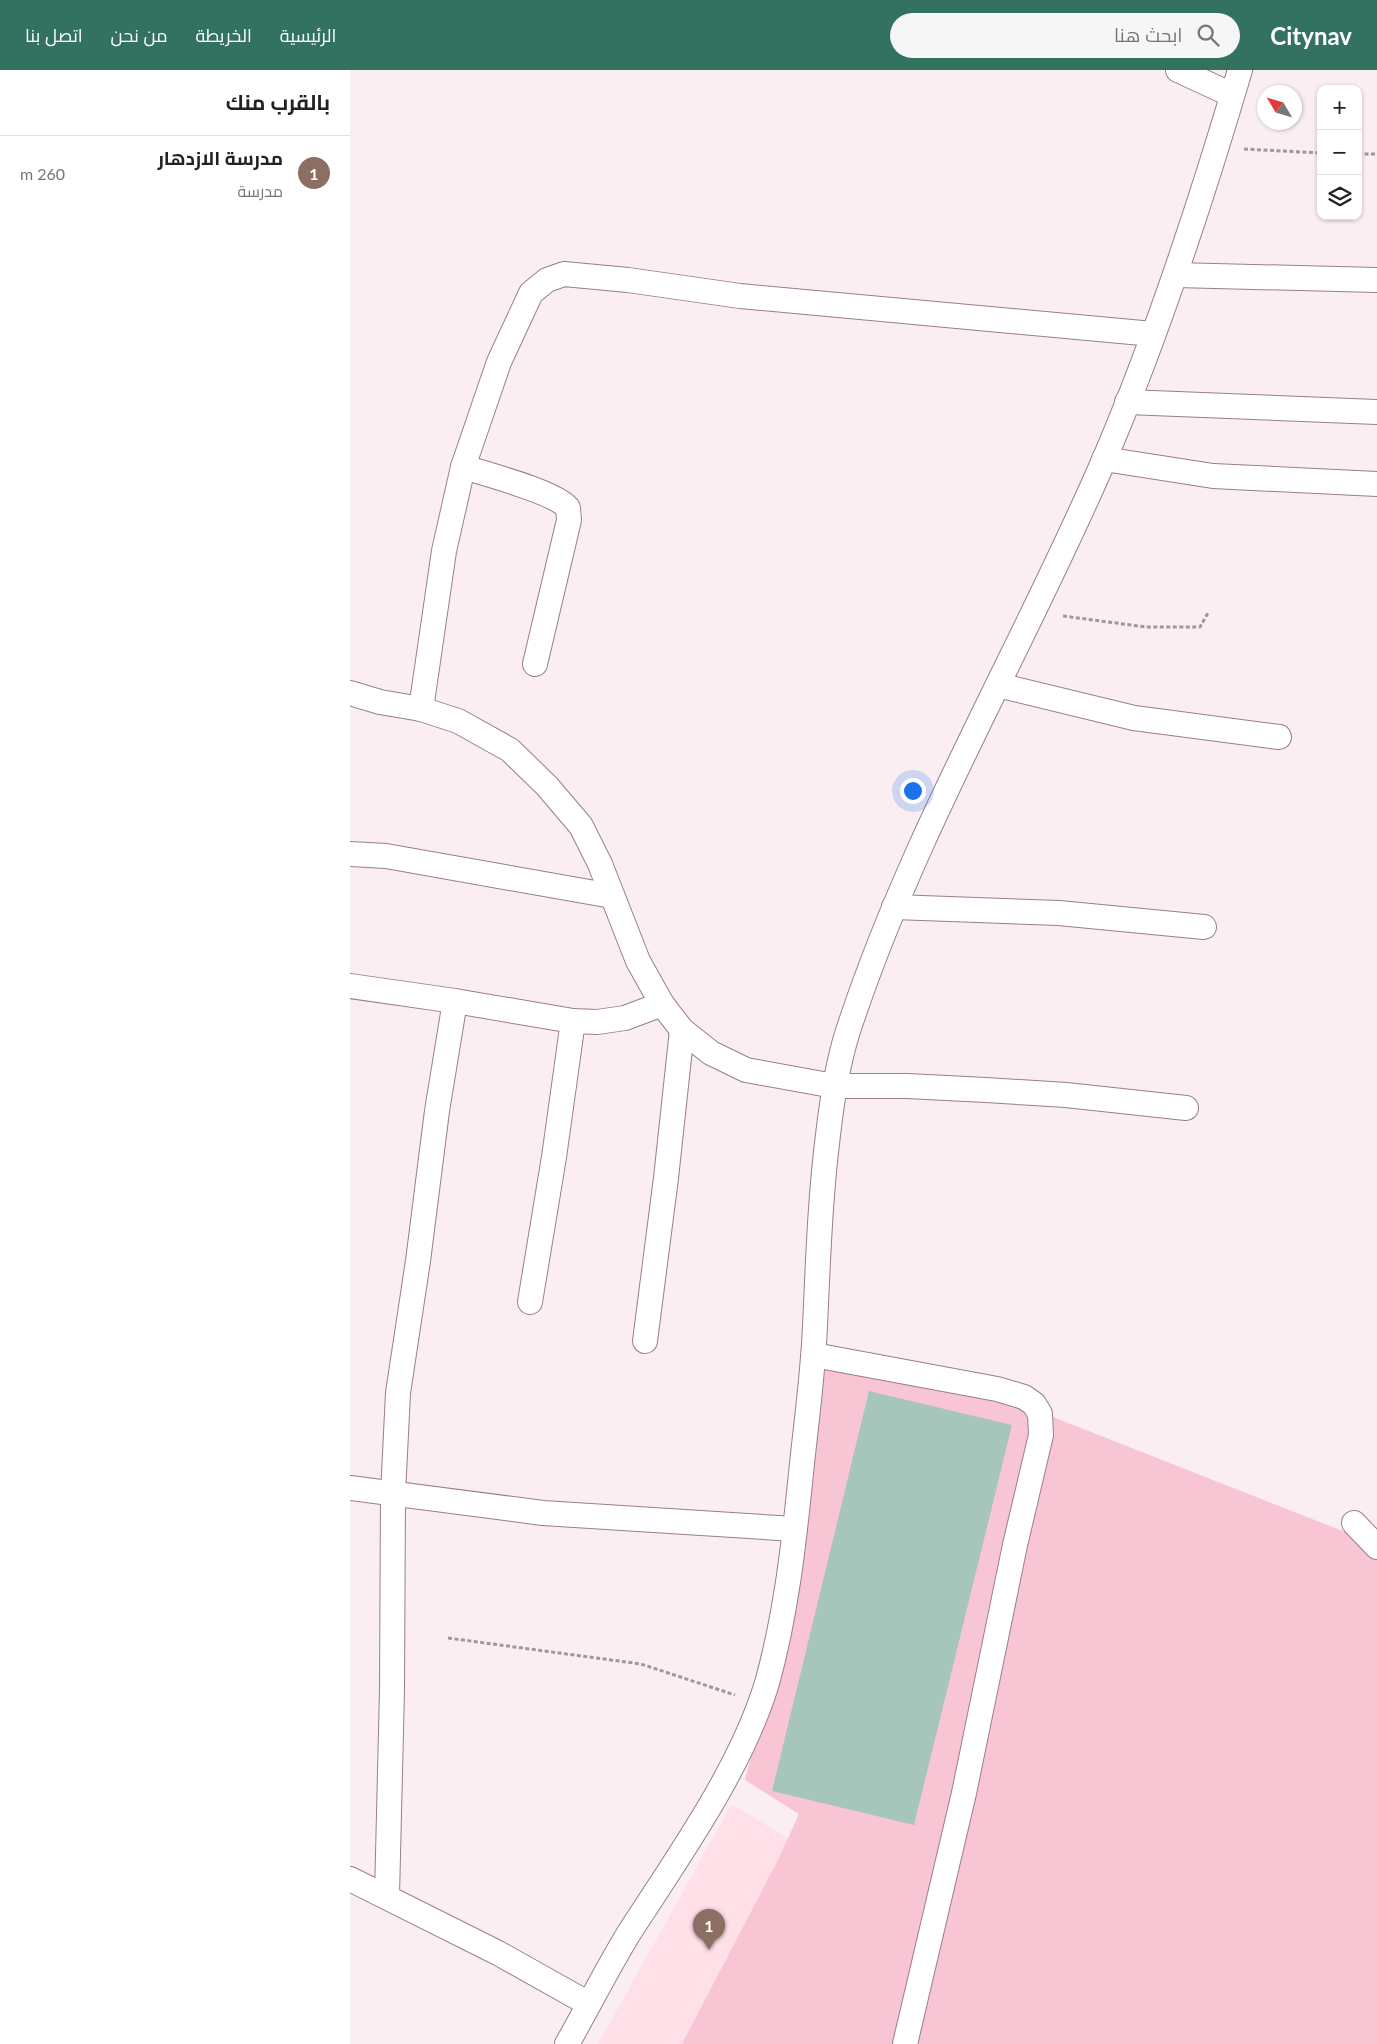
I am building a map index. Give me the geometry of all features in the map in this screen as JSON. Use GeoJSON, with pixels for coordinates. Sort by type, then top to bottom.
{"type":"FeatureCollection","features":[{"type":"Feature","properties":{"kind":"street"},"geometry":{"type":"LineString","coordinates":[[1178,70],[1232,95]]}},
{"type":"Feature","properties":{"kind":"street"},"geometry":{"type":"LineString","coordinates":[[567,2044],[625,1940],[668,1874],[735,1761],[766,1686],[780,1628],[795,1529],[814,1355],[821,1190],[834,1086],[846,1037],[894,908],[951,779],[998,685],[1104,458],[1176,275],[1240,70]]}},
{"type":"Feature","properties":{"kind":"street"},"geometry":{"type":"LineString","coordinates":[[421,710],[444,551],[463,467],[499,362],[531,294],[547,280],[564,274],[628,280],[740,296],[1153,334]]}},
{"type":"Feature","properties":{"kind":"street"},"geometry":{"type":"LineString","coordinates":[[1176,275],[1377,280]]}},
{"type":"Feature","properties":{"kind":"street"},"geometry":{"type":"LineString","coordinates":[[1126,402],[1377,412]]}},
{"type":"Feature","properties":{"kind":"street"},"geometry":{"type":"LineString","coordinates":[[1104,458],[1213,476],[1377,484]]}},
{"type":"Feature","properties":{"kind":"street"},"geometry":{"type":"LineString","coordinates":[[463,467],[520,485],[558,500],[568,508],[570,520],[535,664]]}},
{"type":"Feature","properties":{"kind":"street"},"geometry":{"type":"LineString","coordinates":[[998,685],[1134,718],[1279,737]]}},
{"type":"Feature","properties":{"kind":"street"},"geometry":{"type":"LineString","coordinates":[[350,693],[458,721],[510,750],[547,786],[582,826],[600,864],[638,961],[662,1004],[682,1030],[711,1053],[746,1070],[834,1086],[907,1086],[994,1090],[1066,1095],[1186,1108]]}},
{"type":"Feature","properties":{"kind":"street"},"geometry":{"type":"LineString","coordinates":[[350,854],[405,859],[612,896]]}},
{"type":"Feature","properties":{"kind":"street"},"geometry":{"type":"LineString","coordinates":[[894,908],[1059,914],[1204,928]]}},
{"type":"Feature","properties":{"kind":"street"},"geometry":{"type":"LineString","coordinates":[[355,991],[455,1001],[573,1022],[596,1022],[625,1018],[662,1004]]}},
{"type":"Feature","properties":{"kind":"street"},"geometry":{"type":"LineString","coordinates":[[387,1896],[392,1690],[393,1494],[398,1393],[418,1261],[437,1111],[455,1001]]}},
{"type":"Feature","properties":{"kind":"street"},"geometry":{"type":"LineString","coordinates":[[530,1302],[554,1157],[573,1022]]}},
{"type":"Feature","properties":{"kind":"street"},"geometry":{"type":"LineString","coordinates":[[645,1340],[666,1178],[682,1030]]}},
{"type":"Feature","properties":{"kind":"street"},"geometry":{"type":"LineString","coordinates":[[814,1355],[997,1389],[1024,1397],[1034,1404],[1040,1414],[1041,1435],[964,1793],[905,2044]]}},
{"type":"Feature","properties":{"kind":"street"},"geometry":{"type":"LineString","coordinates":[[350,1488],[543,1513],[795,1529]]}},
{"type":"Feature","properties":{"kind":"street"},"geometry":{"type":"LineString","coordinates":[[1354,1523],[1377,1547]]}},
{"type":"Feature","properties":{"kind":"street"},"geometry":{"type":"LineString","coordinates":[[350,1879],[498,1953],[589,2004]]}},
{"type":"Feature","properties":{"kind":"path"},"geometry":{"type":"LineString","coordinates":[[1216,147],[1317,152]]}},
{"type":"Feature","properties":{"kind":"path"},"geometry":{"type":"LineString","coordinates":[[1362,154],[1377,154]]}},
{"type":"Feature","properties":{"kind":"path"},"geometry":{"type":"LineString","coordinates":[[1032,612],[1146,627],[1200,627],[1209,611]]}},
{"type":"Feature","properties":{"kind":"path"},"geometry":{"type":"LineString","coordinates":[[448,1638],[641,1664],[759,1703]]}},
{"type":"Feature","properties":{"kind":"shaded area"},"geometry":{"type":"Polygon","coordinates":[[[819,1349],[1048,1415],[1363,1539],[1377,1557],[1377,2044],[682,2044],[779,1858],[799,1814],[745,1780],[796,1571],[819,1349]]]}},
{"type":"Feature","properties":{"kind":"shaded area"},"geometry":{"type":"Polygon","coordinates":[[[732,1804],[815,1855],[717,2044],[598,2044],[732,1804]]]}},
{"type":"Feature","properties":{"kind":"building"},"geometry":{"type":"Polygon","coordinates":[[[869,1391],[1012,1425],[914,1825],[772,1791],[869,1391]]]}},
{"type":"Feature","properties":{"kind":"place","name":"مدرسة الازدهار"},"geometry":{"type":"Point","coordinates":[709,1950]}}]}
